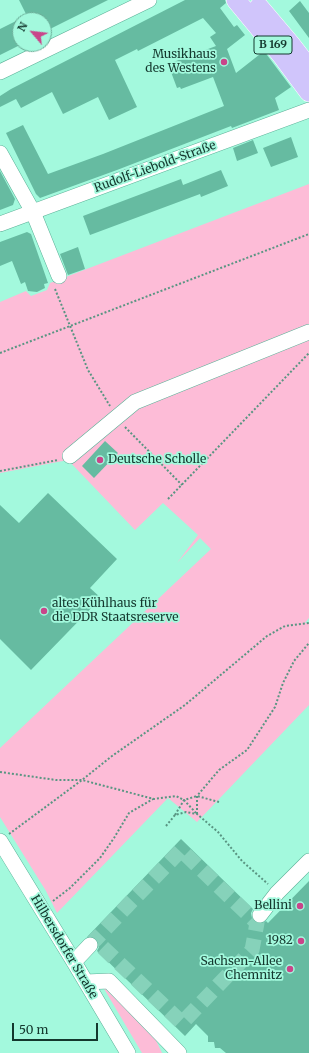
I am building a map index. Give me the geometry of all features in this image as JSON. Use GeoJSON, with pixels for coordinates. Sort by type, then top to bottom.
{"type":"FeatureCollection","features":[{"type":"Feature","properties":{"kind":"main road","name":"B 169"},"geometry":{"type":"LineString","coordinates":[[236,0],[283,57],[309,92]]}},
{"type":"Feature","properties":{"kind":"main road","name":"B 169"},"geometry":{"type":"LineString","coordinates":[[252,0],[309,68]]}},
{"type":"Feature","properties":{"kind":"street"},"geometry":{"type":"LineString","coordinates":[[0,72],[149,0]]}},
{"type":"Feature","properties":{"kind":"street","name":"Rudolf-Liebold-Straße"},"geometry":{"type":"LineString","coordinates":[[0,224],[309,110]]}},
{"type":"Feature","properties":{"kind":"street"},"geometry":{"type":"LineString","coordinates":[[0,153],[33,212],[59,276]]}},
{"type":"Feature","properties":{"kind":"street"},"geometry":{"type":"LineString","coordinates":[[70,456],[136,402],[309,332]]}},
{"type":"Feature","properties":{"kind":"street","name":"Hilbersdorfer Straße"},"geometry":{"type":"LineString","coordinates":[[3,838],[42,909],[128,1053]]}},
{"type":"Feature","properties":{"kind":"street"},"geometry":{"type":"LineString","coordinates":[[260,915],[277,893],[309,861]]}},
{"type":"Feature","properties":{"kind":"street"},"geometry":{"type":"LineString","coordinates":[[74,962],[90,945]]}},
{"type":"Feature","properties":{"kind":"street"},"geometry":{"type":"LineString","coordinates":[[86,982],[109,981],[179,1053]]}},
{"type":"Feature","properties":{"kind":"path"},"geometry":{"type":"LineString","coordinates":[[0,353],[309,234]]}},
{"type":"Feature","properties":{"kind":"path"},"geometry":{"type":"LineString","coordinates":[[59,276],[51,279],[88,370],[117,418],[182,485]]}},
{"type":"Feature","properties":{"kind":"path"},"geometry":{"type":"LineString","coordinates":[[168,499],[309,353]]}},
{"type":"Feature","properties":{"kind":"path"},"geometry":{"type":"LineString","coordinates":[[0,470],[70,456]]}},
{"type":"Feature","properties":{"kind":"path"},"geometry":{"type":"LineString","coordinates":[[3,838],[112,756],[185,705],[267,636],[285,626],[309,623]]}},
{"type":"Feature","properties":{"kind":"path"},"geometry":{"type":"LineString","coordinates":[[197,814],[197,796],[219,770],[247,750],[275,707],[283,683],[294,661],[309,643]]}},
{"type":"Feature","properties":{"kind":"path"},"geometry":{"type":"LineString","coordinates":[[0,772],[56,780],[82,780],[154,799]]}},
{"type":"Feature","properties":{"kind":"path"},"geometry":{"type":"LineString","coordinates":[[42,909],[70,888],[100,858],[129,813],[154,799],[176,796],[184,800],[197,814],[218,832],[242,861],[277,893]]}},
{"type":"Feature","properties":{"kind":"path"},"geometry":{"type":"LineString","coordinates":[[166,826],[184,800],[197,796],[219,802]]}},
{"type":"Feature","properties":{"kind":"path"},"geometry":{"type":"LineString","coordinates":[[175,815],[186,812],[197,814]]}},
{"type":"Feature","properties":{"kind":"shaded area"},"geometry":{"type":"Polygon","coordinates":[[[309,184],[309,618],[305,623],[309,623],[309,705],[197,822],[168,798],[57,913],[46,891],[0,817],[0,748],[211,549],[200,538],[177,563],[198,535],[163,503],[135,530],[68,460],[0,473],[0,302],[26,291],[31,296],[47,290],[50,283],[309,184]]]}},
{"type":"Feature","properties":{"kind":"shaded area"},"geometry":{"type":"Polygon","coordinates":[[[109,986],[154,1036],[162,1053],[142,1053],[103,987],[109,986]]]}},
{"type":"Feature","properties":{"kind":"building"},"geometry":{"type":"Polygon","coordinates":[[[19,0],[108,0],[52,28],[52,12],[25,12],[19,0]]]}},
{"type":"Feature","properties":{"kind":"building"},"geometry":{"type":"Polygon","coordinates":[[[185,0],[225,0],[226,3],[220,8],[234,27],[237,25],[245,35],[227,49],[236,73],[264,51],[291,87],[275,98],[279,110],[232,128],[231,126],[40,198],[36,194],[6,133],[23,125],[48,174],[224,106],[213,77],[181,89],[180,87],[177,88],[168,64],[216,46],[210,37],[216,33],[203,18],[138,51],[137,49],[115,60],[137,107],[109,120],[98,97],[63,114],[52,92],[21,108],[16,99],[0,107],[0,96],[11,89],[185,0]]]}},
{"type":"Feature","properties":{"kind":"building"},"geometry":{"type":"Polygon","coordinates":[[[300,1],[309,13],[309,38],[289,11],[300,1]]]}},
{"type":"Feature","properties":{"kind":"building"},"geometry":{"type":"Polygon","coordinates":[[[12,23],[12,49],[0,55],[0,29],[12,23]]]}},
{"type":"Feature","properties":{"kind":"building"},"geometry":{"type":"Polygon","coordinates":[[[291,137],[298,157],[271,167],[263,148],[291,137]]]}},
{"type":"Feature","properties":{"kind":"building"},"geometry":{"type":"Polygon","coordinates":[[[253,140],[258,153],[237,161],[233,148],[253,140]]]}},
{"type":"Feature","properties":{"kind":"building"},"geometry":{"type":"Polygon","coordinates":[[[221,170],[228,186],[201,197],[200,194],[90,235],[83,216],[181,179],[183,185],[221,170]]]}},
{"type":"Feature","properties":{"kind":"building"},"geometry":{"type":"Polygon","coordinates":[[[0,171],[15,199],[13,205],[0,210],[0,171]]]}},
{"type":"Feature","properties":{"kind":"building"},"geometry":{"type":"Polygon","coordinates":[[[27,232],[31,234],[48,283],[44,284],[45,288],[37,292],[28,291],[25,282],[21,284],[12,261],[0,266],[0,242],[27,232]]]}},
{"type":"Feature","properties":{"kind":"building"},"geometry":{"type":"Polygon","coordinates":[[[78,247],[85,269],[68,275],[60,254],[78,247]]]}},
{"type":"Feature","properties":{"kind":"building","name":"Deutsche Scholle"},"geometry":{"type":"Polygon","coordinates":[[[105,441],[118,453],[94,478],[82,466],[105,441]]]}},
{"type":"Feature","properties":{"kind":"building"},"geometry":{"type":"Polygon","coordinates":[[[48,493],[117,559],[90,588],[101,598],[31,670],[0,639],[0,505],[19,523],[48,493]]]}},
{"type":"Feature","properties":{"kind":"building"},"geometry":{"type":"Polygon","coordinates":[[[181,839],[253,909],[251,913],[252,918],[254,922],[258,924],[266,921],[268,923],[309,881],[309,1053],[226,1053],[220,1048],[215,1048],[214,1042],[208,1042],[208,1036],[196,1024],[185,1036],[97,951],[99,947],[96,939],[92,936],[87,937],[181,839]]]}},
{"type":"Feature","properties":{"kind":"tunnel"},"geometry":{"type":"LineString","coordinates":[[90,945],[181,850],[257,923],[252,950],[182,1023],[95,940]]}},
{"type":"Feature","properties":{"kind":"place","name":"Musikhaus des Westens"},"geometry":{"type":"Point","coordinates":[224,62]}},
{"type":"Feature","properties":{"kind":"place","name":"Deutsche Scholle"},"geometry":{"type":"Point","coordinates":[100,460]}},
{"type":"Feature","properties":{"kind":"place","name":"altes Kühlhaus für die DDR Staatsreserve"},"geometry":{"type":"Point","coordinates":[44,611]}},
{"type":"Feature","properties":{"kind":"place","name":"Bellini"},"geometry":{"type":"Point","coordinates":[300,906]}},
{"type":"Feature","properties":{"kind":"place","name":"1982"},"geometry":{"type":"Point","coordinates":[301,941]}},
{"type":"Feature","properties":{"kind":"place","name":"Sachsen-Allee Chemnitz"},"geometry":{"type":"Point","coordinates":[290,969]}}]}
